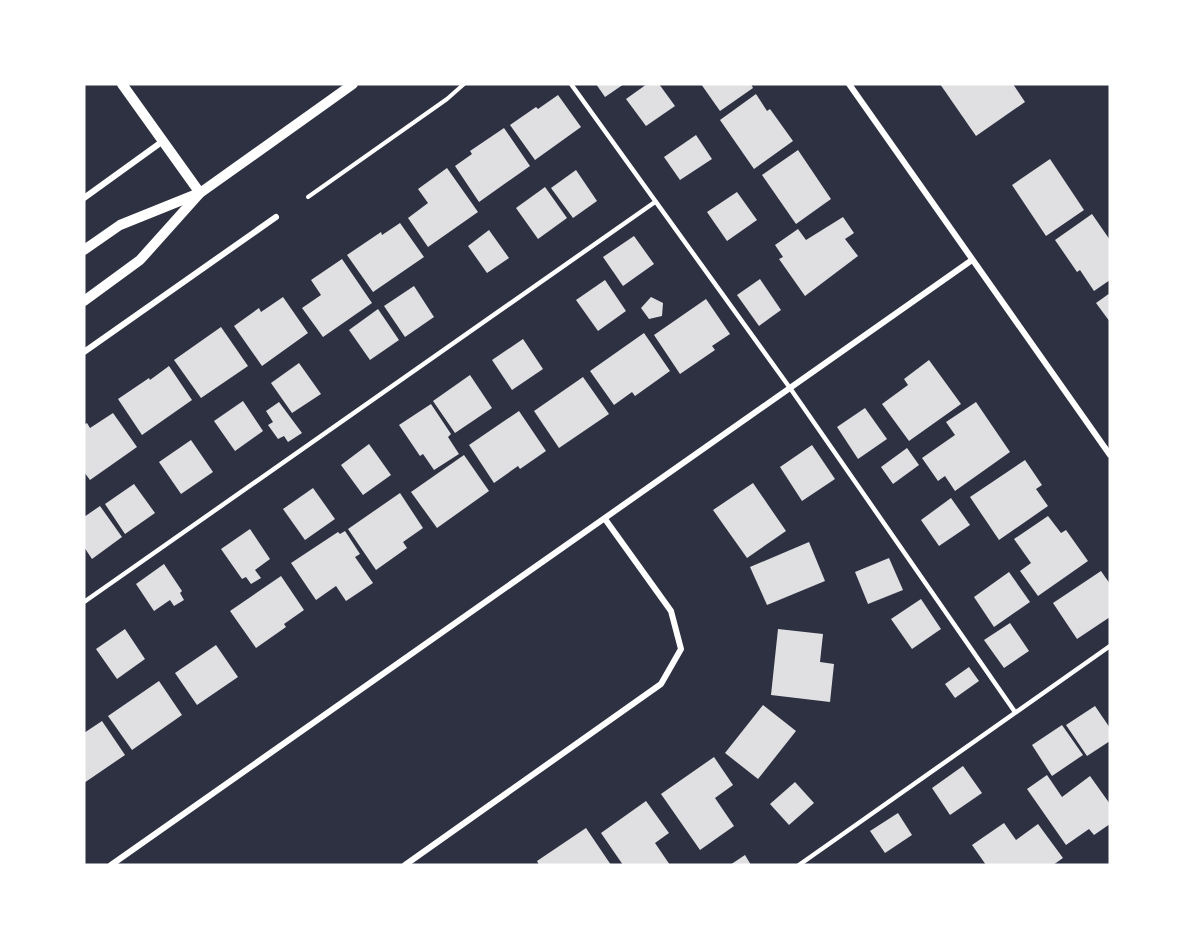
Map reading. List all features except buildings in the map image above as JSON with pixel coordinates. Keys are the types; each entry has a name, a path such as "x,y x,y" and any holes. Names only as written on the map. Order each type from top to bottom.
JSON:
{"street":[{"path":"122,84 200,193"},
{"path":"84,301 140,260 200,193 353,84"},
{"path":"849,84 1110,456"},
{"path":"84,198 163,141"},
{"path":"84,250 120,225 200,193"},
{"path":"84,352 276,217"},
{"path":"111,865 972,260"},
{"path":"405,865 661,684 681,650 671,611 605,519"}],"lane":[{"path":"571,84 790,388 1015,712"},
{"path":"84,602 655,201"},
{"path":"799,865 1110,646"}],"path":[{"path":"308,197 447,99 464,84"}]}
